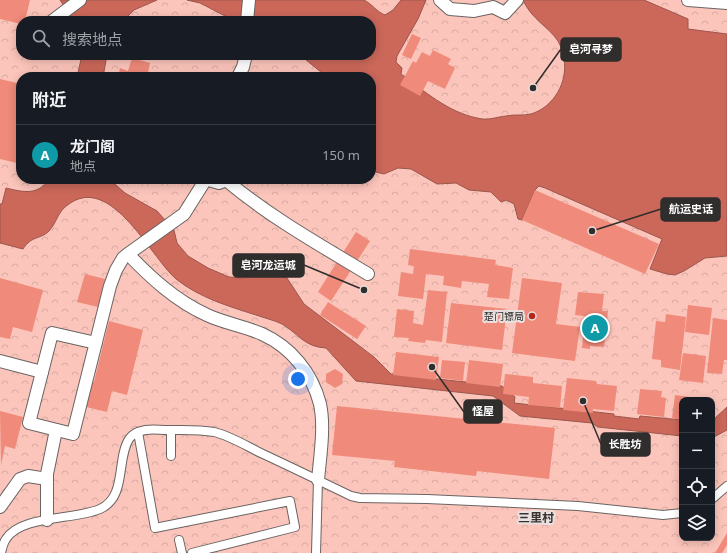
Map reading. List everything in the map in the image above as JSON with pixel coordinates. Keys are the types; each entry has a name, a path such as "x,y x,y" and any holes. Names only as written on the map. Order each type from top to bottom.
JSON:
{"street":[{"path":"59,16 80,0"},
{"path":"247,16 249,0"},
{"path":"440,0 450,9 474,11 493,7 505,13 517,0"},
{"path":"688,0 727,3"},
{"path":"241,72 245,60"},
{"path":"96,343 52,333 30,423 73,434 114,275 123,258 184,214 202,184"},
{"path":"232,184 250,200 368,274"},
{"path":"128,254 156,283 177,298 206,315 261,333 289,351 302,365 311,381 320,405 322,439 318,480"},
{"path":"0,361 42,372"},
{"path":"47,520 47,479 56,430"},
{"path":"0,507 20,479 28,476 47,479"}],"lane":[{"path":"1,553 6,539 14,530 47,520 94,511 107,505 114,496 119,484 124,451 128,442 132,436 138,432 153,429 215,432 360,498 427,499 578,506 663,515 679,513"},
{"path":"171,430 171,456"},
{"path":"138,432 155,528 290,501 295,527 192,553"},
{"path":"316,553 318,480"},
{"path":"715,497 727,486"},
{"path":"179,540 182,553"}],"green space":[{"path":"0,0 727,0 727,553 0,553"}],"shaded area":[{"path":"60,0 157,0 134,10 128,16 71,16"},
{"path":"187,0 364,0 385,15 393,10 401,0 426,0 418,19 397,56 396,62 402,68 401,74 446,106 466,115 485,119 509,115 528,115 539,111 553,100 558,92 564,76 564,57 559,43 554,36 535,18 523,0 644,0 688,19 688,29 727,34 727,256 705,258 675,275 667,274 650,269 662,239 545,188 539,186 535,190 522,220 518,219 514,204 506,200 501,202 491,192 469,190 456,183 437,184 411,169 398,168 384,174 376,172 376,72 321,72 306,60 376,60 376,16 225,16 200,3"},
{"path":"81,60 106,60 104,72 78,72"},
{"path":"45,184 115,184 125,193 157,211 174,230 177,243 188,256 208,268 229,277 243,278 272,270 280,272 287,278 304,304 374,357 391,374 502,386 515,397 514,403 614,414 614,416 639,419 640,416 679,420 679,436 598,427 592,423 520,416 493,396 356,381 326,348 307,343 282,324 214,301 185,286 165,268 126,219 111,206 95,198 79,199 62,210 53,226 46,234 33,240 23,249 0,243 0,204 2,204 6,188 18,191 35,190"},
{"path":"727,407 727,430 715,436 715,433 715,418"}],"building":[{"path":"0,0 30,0 26,16 16,16 16,23 0,19"},
{"path":"412,34 421,38 411,59 402,55"},
{"path":"433,50 451,59 448,64 455,68 445,89 428,81 420,96 400,85 413,61 416,63 422,52 430,56"},
{"path":"131,60 139,60 150,63 148,72 119,72 120,68 128,71"},
{"path":"0,79 16,83 16,163 0,159"},
{"path":"535,190 659,244 645,274 522,220"},
{"path":"356,232 370,241 331,301 318,292"},
{"path":"410,249 496,260 495,265 513,268 509,299 487,297 489,284 462,281 461,288 443,285 444,276 426,274 423,299 398,296 401,272 413,274 414,266 408,265"},
{"path":"85,274 105,279 98,307 77,302"},
{"path":"0,278 43,290 32,332 13,327 10,339 0,337"},
{"path":"522,278 562,283 556,324 580,327 575,361 512,353"},
{"path":"428,290 447,292 442,342 426,340 425,343 408,341 409,338 394,337 397,309 414,311 413,323 423,325"},
{"path":"578,292 604,294 602,311 608,311 604,347 590,346 590,349 582,348 585,316 575,315"},
{"path":"328,302 366,326 357,339 320,315"},
{"path":"451,303 507,309 502,350 446,343"},
{"path":"688,305 712,308 709,335 685,332"},
{"path":"666,314 686,317 680,370 661,367 661,360 652,359 656,321 665,322"},
{"path":"713,318 727,320 727,360 724,360 722,374 707,373"},
{"path":"109,321 143,330 127,395 112,391 107,412 74,404 80,378 94,382"},
{"path":"396,352 439,357 436,380 393,375"},
{"path":"683,353 706,356 703,383 679,380"},
{"path":"442,360 465,362 463,381 440,378"},
{"path":"469,360 503,364 500,387 466,383"},
{"path":"335,369 343,374 342,384 335,388 326,382 326,374"},
{"path":"505,374 533,377 533,383 562,386 560,408 528,405 529,397 503,394"},
{"path":"567,378 596,381 597,384 617,386 614,411 593,409 593,413 563,410"},
{"path":"640,389 662,391 661,397 666,398 664,417 637,414"},
{"path":"675,395 690,397 679,397 679,419 672,418"},
{"path":"337,406 555,428 549,479 477,471 476,476 394,467 395,461 332,455"},
{"path":"0,411 23,417 15,449 5,446 1,465"},
{"path":"727,533 727,545 722,553 715,553"}],"place":[{"name":"皂河寻梦","path":"533,88"},
{"name":"航运史话","path":"592,231"},
{"name":"皂河龙运城","path":"364,290"},
{"name":"楚门镖局","path":"532,316"},
{"name":"龙门阁","path":"595,328"},
{"name":"怪屋","path":"432,367"},
{"name":"长胜坊","path":"583,401"}],"district":[{"name":"三里村","path":"536,517"}]}
